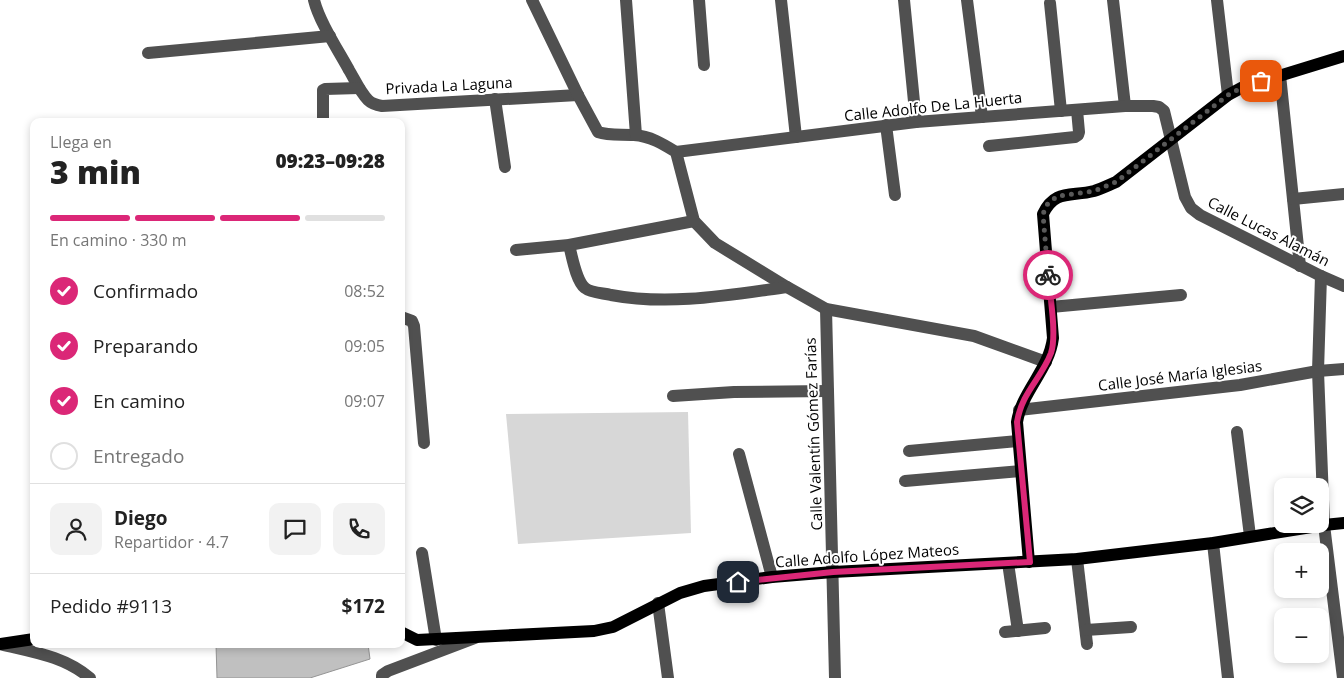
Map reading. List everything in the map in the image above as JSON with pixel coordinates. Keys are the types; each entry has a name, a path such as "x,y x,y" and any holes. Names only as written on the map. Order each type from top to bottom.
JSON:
{"main road":[{"path":"1030,562 1020,471 1017,422 1025,395 1052,352 1051,307 1043,214 1048,203 1058,196 1094,191 1116,182 1228,95 1243,87 1344,56"},
{"name":"Calle Adolfo López Mateos","path":"1329,524 1344,523"},
{"name":"Calle Adolfo López Mateos","path":"405,634 417,640 436,640 594,631 612,627 680,593 704,586 772,577 833,572 1077,559 1212,543 1274,532"},
{"path":"0,644 30,640"}],"street":[{"name":"Privada La Laguna","path":"314,0 330,36 359,88 367,99 374,104 382,106 578,95"},
{"path":"532,0 598,132 603,134 636,135 655,140 676,152 694,221 715,243 826,309 974,336 1046,362"},
{"path":"626,0 636,135"},
{"path":"699,0 704,64"},
{"path":"781,0 796,136"},
{"path":"904,0 916,122"},
{"path":"967,0 982,117"},
{"path":"1112,0 1125,106"},
{"path":"1217,0 1228,95"},
{"path":"1050,3 1061,111"},
{"path":"148,53 330,36"},
{"path":"1280,75 1300,266"},
{"path":"323,118 323,90 359,88"},
{"path":"495,99 504,167"},
{"name":"Calle Adolfo De La Huerta","path":"676,152 886,125 1125,106 1159,107 1164,111 1171,139"},
{"path":"989,146 1075,137 1079,132 1077,110"},
{"path":"886,125 895,195"},
{"name":"Calle Lucas Alamán","path":"1171,139 1185,198 1191,208 1200,216 1344,286"},
{"path":"1293,199 1344,194"},
{"path":"516,250 569,245 694,221"},
{"path":"569,245 581,283 586,289 595,292 636,299 699,299 787,287"},
{"path":"1321,276 1318,371 1322,478"},
{"path":"1051,307 1182,295"},
{"name":"Calle Valentín Gómez Farías","path":"826,309 835,678"},
{"path":"405,318 412,321 414,326 424,443"},
{"name":"Calle José María Iglesias","path":"1019,410 1240,385 1318,371 1344,369"},
{"path":"673,396 734,392 828,391"},
{"path":"1237,432 1250,536"},
{"path":"909,451 1018,441"},
{"path":"739,454 772,577"},
{"path":"906,481 1020,471"},
{"path":"1325,533 1342,647 1343,678"},
{"path":"1212,543 1228,678"},
{"path":"422,553 436,640"},
{"path":"1077,559 1087,644"},
{"path":"1008,563 1011,631 1045,628"},
{"path":"658,603 668,678"},
{"path":"1086,630 1131,628"},
{"path":"382,678 382,675 388,671 477,637"},
{"path":"0,644 61,659 78,667 90,678"}],"shaded area":[{"path":"688,412 691,533 518,544 506,414"}],"building":[{"path":"216,648 369,648 370,659 310,678 217,678"}],"way so far":[{"path":"1048,275 1043,214 1048,203 1058,196 1094,191 1116,182 1228,95 1243,87 1261,81"}],"route":[{"path":"738,582 833,572 1030,562 1020,471 1017,422 1025,395 1052,352 1053,338 1048,275"}]}
